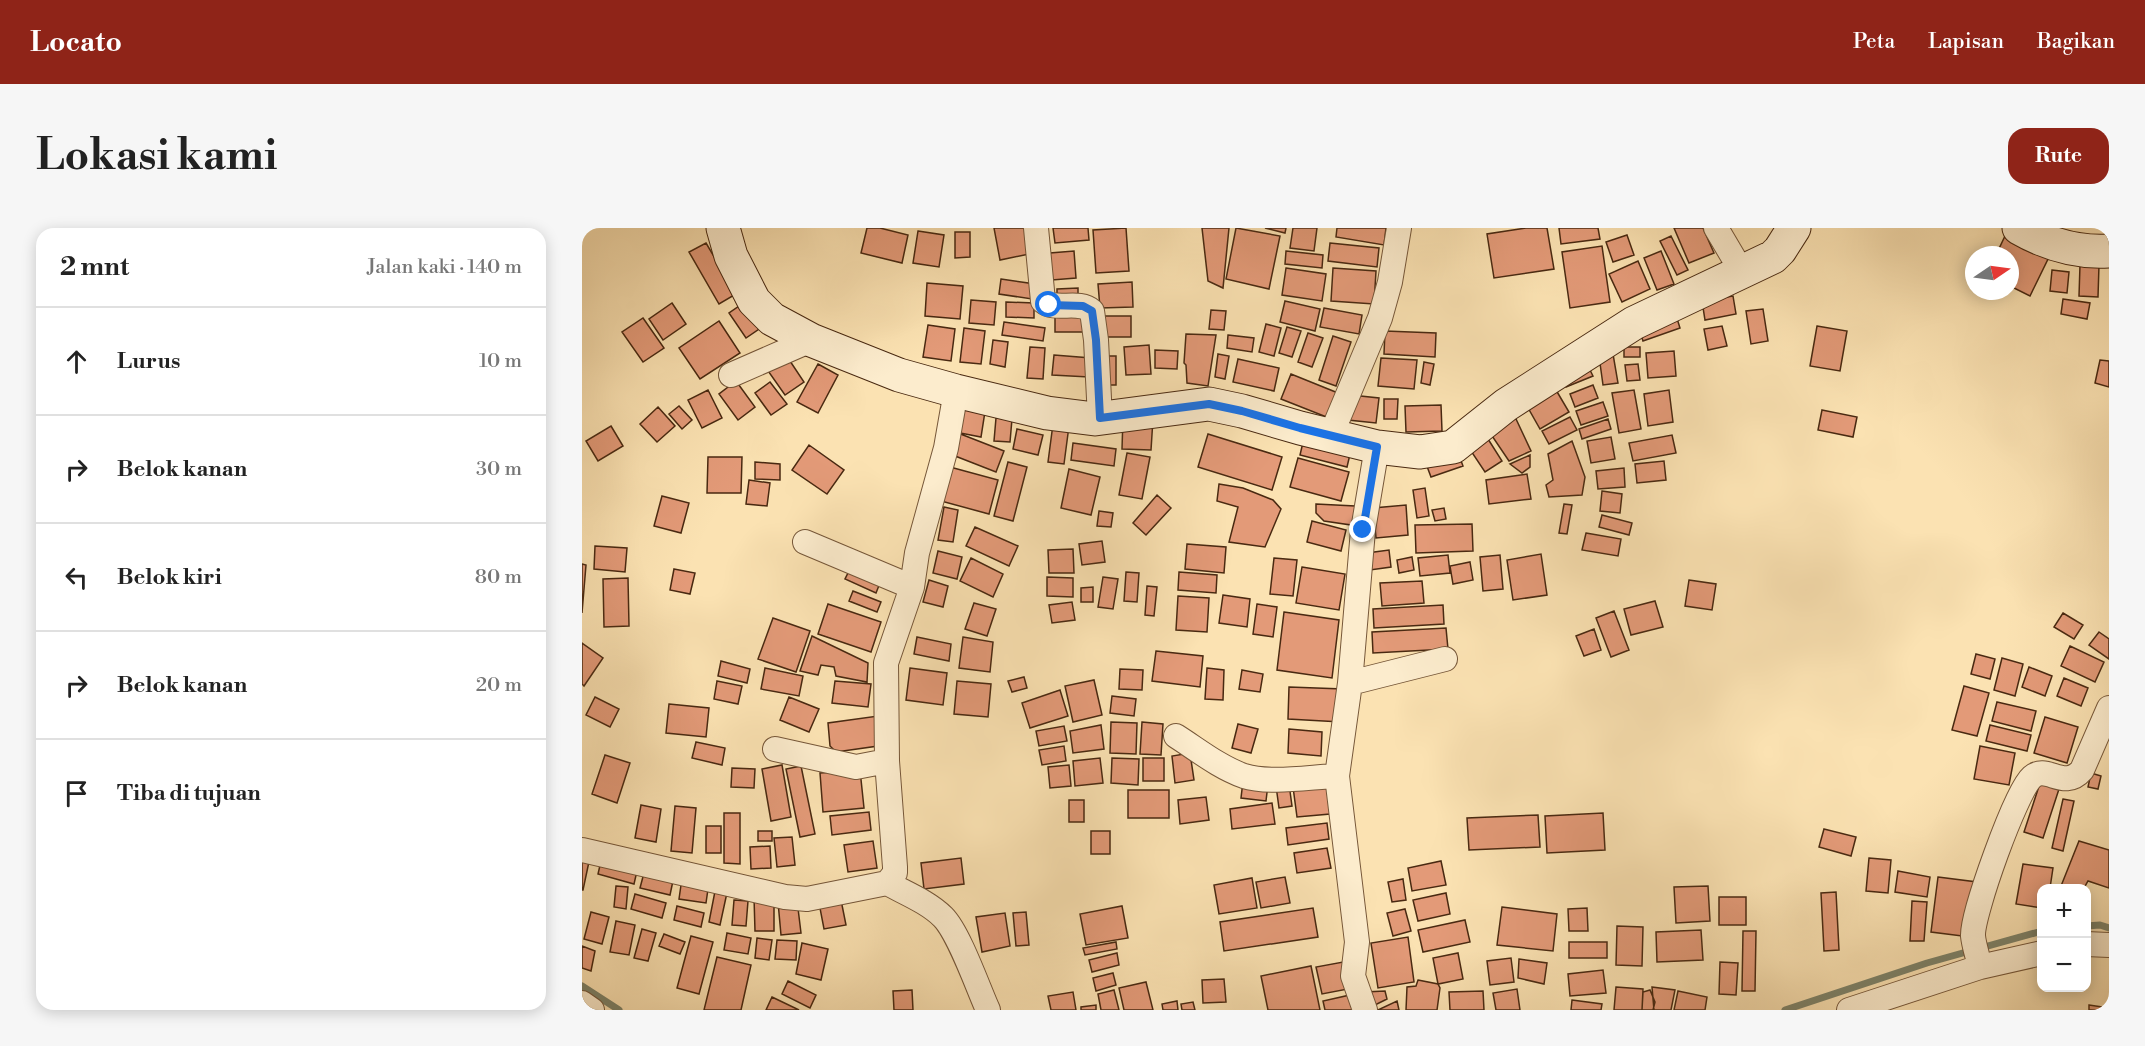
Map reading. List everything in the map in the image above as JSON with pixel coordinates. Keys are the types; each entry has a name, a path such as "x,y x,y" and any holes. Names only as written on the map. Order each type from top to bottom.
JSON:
{"street":[{"path":"723,228 731,256 754,301 772,319 811,340 898,375 1047,413 1100,418 1209,404 1377,447 1420,452 1453,447 1506,405 1634,323 1773,257 1794,228"},
{"path":"1036,228 1043,301 1049,305 1083,306 1092,311 1096,340 1100,418"},
{"path":"1331,435 1380,318 1390,282 1399,228"},
{"path":"1716,228 1742,272"},
{"path":"2019,228 2060,237 2070,249 2109,251"},
{"path":"730,375 811,340"},
{"path":"887,883 895,873 887,762 886,663 912,587 917,553 946,448 956,391"},
{"path":"1365,1010 1353,976 1357,942 1337,776 1350,683 1363,530 1377,447"},
{"path":"805,542 912,587"},
{"path":"1350,683 1445,659"},
{"path":"1977,952 1989,874 2026,784 2041,773 2062,779 2076,777 2082,770 2109,708"},
{"path":"1176,736 1222,766 1246,776 1272,779 1337,776"},
{"path":"775,749 856,767 887,762"},
{"path":"582,850 785,897 807,898 887,883 944,918 954,933 988,1010"},
{"path":"2091,944 2109,945"},
{"path":"1849,1010 1977,952 2037,953"},
{"path":"582,1003 592,1010"}],"building":[{"path":"867,228 880,228 908,235 902,263 861,253"},
{"path":"994,228 1029,228 1034,253 1000,260"},
{"path":"1053,228 1088,228 1089,240 1055,243"},
{"path":"1126,228 1129,271 1096,273 1093,230"},
{"path":"1202,228 1229,228 1223,288 1208,281"},
{"path":"1236,228 1280,236 1269,289 1226,279"},
{"path":"1265,228 1286,228 1285,233"},
{"path":"1293,228 1317,228 1314,251 1290,248"},
{"path":"1337,228 1386,228 1384,245 1336,237"},
{"path":"1526,228 1547,228 1554,269 1494,278 1487,234"},
{"path":"1559,228 1598,228 1600,239 1561,244"},
{"path":"1674,228 1703,228 1714,253 1689,263"},
{"path":"918,231 944,235 939,267 913,263"},
{"path":"955,232 970,232 970,257 955,258"},
{"path":"1627,235 1634,255 1613,262 1606,242"},
{"path":"1671,236 1688,270 1677,275 1660,241"},
{"path":"2005,236 2049,257 2030,296 2019,290 2019,246 2000,246"},
{"path":"706,243 736,294 719,304 689,252"},
{"path":"1330,243 1379,248 1377,267 1328,261"},
{"path":"1602,246 1610,302 1570,308 1562,252"},
{"path":"1074,251 1076,278 1052,280 1050,253"},
{"path":"1286,251 1323,255 1322,268 1285,264"},
{"path":"1661,251 1674,284 1657,290 1644,258"},
{"path":"1638,261 1650,289 1622,302 1609,274"},
{"path":"2080,265 2099,265 2098,297 2079,296"},
{"path":"1286,268 1326,274 1322,301 1282,295"},
{"path":"1333,268 1376,271 1374,304 1331,301"},
{"path":"2052,270 2069,272 2067,293 2050,291"},
{"path":"1001,279 1035,284 1032,299 999,294"},
{"path":"1132,282 1133,307 1100,308 1098,284"},
{"path":"927,283 963,286 960,319 925,316"},
{"path":"1078,288 1078,300 1057,300 1057,289"},
{"path":"1733,296 1736,314 1705,320 1702,301"},
{"path":"2063,299 2090,303 2087,319 2061,314"},
{"path":"971,300 996,302 994,325 969,323"},
{"path":"1285,301 1320,309 1315,331 1280,322"},
{"path":"745,302 762,327 746,338 729,313"},
{"path":"1006,302 1034,303 1034,318 1006,317"},
{"path":"672,303 686,324 663,340 649,319"},
{"path":"1324,308 1362,315 1359,334 1320,327"},
{"path":"1763,309 1768,341 1751,344 1746,311"},
{"path":"1211,310 1226,311 1224,330 1209,329"},
{"path":"1675,312 1680,328 1643,341 1638,325"},
{"path":"1055,313 1087,313 1087,332 1055,332"},
{"path":"1103,316 1131,316 1131,337 1103,337"},
{"path":"643,318 664,348 643,362 622,332"},
{"path":"719,321 740,353 700,379 679,348"},
{"path":"1004,322 1045,328 1043,341 1002,335"},
{"path":"1266,324 1281,328 1274,356 1259,352"},
{"path":"928,325 955,329 951,361 923,357"},
{"path":"1722,326 1727,346 1708,350 1704,329"},
{"path":"1817,326 1847,331 1840,371 1810,366"},
{"path":"1287,327 1301,331 1292,357 1279,353"},
{"path":"964,328 985,331 981,364 960,362"},
{"path":"1385,331 1436,333 1435,357 1384,354"},
{"path":"1308,333 1323,338 1312,367 1298,362"},
{"path":"1186,334 1216,335 1208,386 1187,383 1184,363"},
{"path":"1228,335 1254,338 1252,352 1227,348"},
{"path":"1333,336 1351,342 1336,386 1319,380"},
{"path":"993,340 1008,342 1005,367 990,364"},
{"path":"1149,345 1151,374 1126,375 1124,347"},
{"path":"1030,347 1045,348 1043,379 1027,378"},
{"path":"1624,347 1640,347 1640,357 1624,357"},
{"path":"1155,350 1178,351 1177,369 1155,368"},
{"path":"1674,351 1676,376 1648,378 1646,353"},
{"path":"1218,354 1229,356 1225,379 1215,377"},
{"path":"1613,354 1618,383 1603,385 1599,356"},
{"path":"786,355 804,382 785,395 766,368"},
{"path":"1054,355 1091,358 1089,377 1052,375"},
{"path":"1102,356 1116,356 1116,385 1102,385"},
{"path":"1381,358 1417,360 1414,389 1378,386"},
{"path":"1238,359 1279,368 1274,391 1233,382"},
{"path":"2100,360 2109,361 2109,387 2095,383"},
{"path":"1424,362 1434,364 1430,385 1421,383"},
{"path":"818,364 838,375 818,413 797,402"},
{"path":"1587,364 1593,376 1566,387 1560,375"},
{"path":"1638,364 1640,380 1627,381 1625,365"},
{"path":"1291,374 1338,393 1329,418 1281,399"},
{"path":"736,381 755,407 738,420 719,394"},
{"path":"770,382 787,404 771,415 755,393"},
{"path":"1593,385 1598,398 1575,407 1570,394"},
{"path":"708,390 722,418 702,428 688,400"},
{"path":"1556,390 1569,412 1540,429 1527,406"},
{"path":"1634,390 1641,429 1619,433 1612,393"},
{"path":"1669,390 1673,422 1648,426 1644,394"},
{"path":"1351,395 1379,398 1376,423 1348,420"},
{"path":"1384,399 1398,399 1397,419 1384,419"},
{"path":"961,401 986,405 981,437 955,432"},
{"path":"1603,402 1608,416 1581,425 1576,411"},
{"path":"1441,405 1442,431 1406,432 1405,406"},
{"path":"679,406 692,420 682,429 669,414"},
{"path":"658,407 675,426 657,442 640,424"},
{"path":"1822,410 1857,417 1853,437 1818,430"},
{"path":"1123,417 1153,419 1151,450 1122,449"},
{"path":"1570,417 1577,430 1549,444 1542,431"},
{"path":"996,418 1012,419 1010,442 994,441"},
{"path":"1496,419 1516,419 1531,451 1509,461 1486,427"},
{"path":"1608,419 1611,429 1582,439 1579,429"},
{"path":"1053,424 1069,426 1064,464 1048,462"},
{"path":"611,426 623,446 598,461 586,441"},
{"path":"1017,429 1043,435 1038,455 1013,449"},
{"path":"958,433 1004,451 996,472 950,454"},
{"path":"1208,434 1282,457 1272,490 1198,467"},
{"path":"1672,435 1676,453 1633,461 1629,443"},
{"path":"1611,437 1615,459 1591,463 1587,441"},
{"path":"1304,438 1351,450 1347,467 1300,455"},
{"path":"1488,439 1502,461 1485,472 1471,451"},
{"path":"1572,441 1585,477 1582,495 1549,497 1546,485 1553,480 1548,454"},
{"path":"1073,443 1116,449 1114,466 1071,460"},
{"path":"809,445 844,470 827,494 792,470"},
{"path":"1457,450 1463,466 1431,477 1425,461"},
{"path":"1127,453 1150,457 1142,499 1119,495"},
{"path":"1530,455 1530,467 1522,473 1510,464"},
{"path":"708,457 742,457 741,493 707,493"},
{"path":"1298,458 1349,472 1341,501 1290,487"},
{"path":"1664,461 1666,480 1637,483 1635,464"},
{"path":"755,462 780,464 780,480 755,479"},
{"path":"1008,462 1027,467 1013,521 994,516"},
{"path":"950,467 998,480 989,514 941,501"},
{"path":"1624,468 1625,487 1598,489 1596,471"},
{"path":"1069,469 1100,477 1091,515 1061,508"},
{"path":"1527,474 1531,499 1489,504 1486,480"},
{"path":"749,480 770,483 767,506 746,504"},
{"path":"1219,484 1243,488 1273,500 1281,509 1265,547 1229,542 1238,507 1217,501"},
{"path":"1425,488 1429,516 1417,518 1413,490"},
{"path":"1602,491 1622,494 1620,513 1600,511"},
{"path":"1157,495 1171,508 1146,535 1133,523"},
{"path":"662,496 689,503 681,533 654,526"},
{"path":"1316,504 1355,506 1358,526 1324,521 1316,513"},
{"path":"1564,504 1572,505 1567,534 1559,533"},
{"path":"1406,505 1408,535 1376,538 1373,508"},
{"path":"944,507 958,510 953,542 938,540"},
{"path":"1444,508 1446,519 1435,521 1432,510"},
{"path":"1099,511 1113,513 1111,527 1097,526"},
{"path":"1602,515 1632,523 1629,535 1599,527"},
{"path":"1312,521 1346,530 1341,551 1307,542"},
{"path":"1472,524 1473,551 1416,553 1415,525"},
{"path":"975,527 1018,546 1009,566 966,546"},
{"path":"1586,533 1621,539 1618,556 1582,550"},
{"path":"1102,541 1105,562 1082,565 1079,544"},
{"path":"1187,544 1226,547 1224,573 1185,569"},
{"path":"595,546 627,548 625,572 594,569"},
{"path":"1073,549 1074,573 1049,573 1048,550"},
{"path":"1389,550 1391,567 1370,570 1367,553"},
{"path":"938,551 962,557 957,579 933,573"},
{"path":"1541,554 1547,595 1513,600 1507,560"},
{"path":"1448,555 1450,573 1420,576 1418,558"},
{"path":"1500,555 1503,589 1483,591 1480,557"},
{"path":"1412,557 1414,570 1399,573 1397,560"},
{"path":"971,558 1003,574 993,597 960,581"},
{"path":"1274,558 1297,560 1293,596 1270,594"},
{"path":"1470,562 1473,580 1453,584 1450,566"},
{"path":"582,564 586,565 582,613"},
{"path":"1302,567 1345,574 1339,610 1296,603"},
{"path":"674,569 695,573 690,594 670,590"},
{"path":"850,569 880,583 876,593 845,579"},
{"path":"1126,572 1139,573 1137,602 1124,601"},
{"path":"1179,572 1217,575 1216,593 1178,590"},
{"path":"1047,577 1073,578 1073,597 1047,596"},
{"path":"1103,577 1118,579 1113,609 1098,607"},
{"path":"628,578 629,626 604,627 603,579"},
{"path":"929,580 948,586 943,607 923,602"},
{"path":"1689,580 1716,584 1712,610 1685,606"},
{"path":"1422,581 1424,603 1382,606 1380,583"},
{"path":"1147,586 1157,587 1154,616 1145,615"},
{"path":"1093,587 1093,602 1081,602 1081,588"},
{"path":"853,591 881,602 877,612 849,601"},
{"path":"1223,595 1250,599 1247,627 1219,623"},
{"path":"1178,596 1209,598 1207,632 1176,630"},
{"path":"1655,601 1663,627 1631,635 1624,609"},
{"path":"1072,602 1075,620 1052,623 1049,605"},
{"path":"974,603 996,609 987,636 965,629"},
{"path":"828,604 881,622 871,652 818,634"},
{"path":"1257,604 1277,607 1273,637 1253,634"},
{"path":"1443,605 1444,624 1374,628 1373,609"},
{"path":"1614,611 1629,650 1611,657 1596,618"},
{"path":"1284,612 1339,620 1332,678 1277,670"},
{"path":"2063,613 2083,625 2074,639 2054,627"},
{"path":"773,618 810,631 796,672 758,659"},
{"path":"1446,628 1448,649 1373,653 1372,632"},
{"path":"1594,629 1601,650 1584,656 1576,636"},
{"path":"2099,632 2109,639 2109,659 2089,645"},
{"path":"812,636 868,663 867,682 836,676 834,667 821,665 818,675 800,671"},
{"path":"917,637 951,644 949,661 914,654"},
{"path":"963,637 993,642 990,672 959,668"},
{"path":"582,643 603,658 584,686 582,684"},
{"path":"2070,646 2104,662 2095,682 2061,666"},
{"path":"1156,651 1203,656 1200,687 1152,681"},
{"path":"1976,654 1995,659 1990,679 1971,674"},
{"path":"2002,658 2023,664 2015,696 1994,690"},
{"path":"721,661 750,669 747,683 718,676"},
{"path":"2029,667 2052,676 2045,696 2022,687"},
{"path":"765,668 803,676 799,696 761,689"},
{"path":"910,668 947,673 943,705 906,700"},
{"path":"1207,668 1224,670 1223,700 1205,699"},
{"path":"1120,669 1143,670 1142,690 1119,689"},
{"path":"1242,670 1263,674 1260,692 1239,689"},
{"path":"1024,677 1027,688 1012,692 1008,681"},
{"path":"2064,678 2088,688 2081,706 2057,696"},
{"path":"1094,680 1102,715 1073,722 1065,686"},
{"path":"717,681 742,686 738,704 714,699"},
{"path":"835,681 871,684 868,707 832,703"},
{"path":"957,681 991,684 988,717 954,714"},
{"path":"1964,686 1989,693 1977,736 1952,730"},
{"path":"1289,687 1343,689 1341,722 1288,719"},
{"path":"1060,690 1068,716 1030,728 1022,703"},
{"path":"1112,696 1136,699 1134,716 1110,713"},
{"path":"595,697 619,709 610,727 586,715"},
{"path":"789,697 819,709 809,732 780,720"},
{"path":"1997,702 2036,711 2031,731 1992,721"},
{"path":"669,704 709,708 706,737 666,733"},
{"path":"878,716 878,746 836,752 830,746 828,723"},
{"path":"2045,717 2078,727 2067,763 2034,753"},
{"path":"1111,722 1137,723 1136,754 1110,753"},
{"path":"1142,722 1163,724 1161,755 1140,754"},
{"path":"1238,724 1258,729 1251,753 1232,748"},
{"path":"1101,725 1104,749 1073,753 1070,731"},
{"path":"1990,725 2031,735 2027,751 1986,741"},
{"path":"1064,726 1067,741 1039,746 1036,731"},
{"path":"1289,729 1322,732 1321,756 1288,753"},
{"path":"696,742 725,748 722,765 692,758"},
{"path":"1064,746 1066,761 1042,765 1039,750"},
{"path":"1980,746 2015,753 2009,785 1974,779"},
{"path":"1190,753 1194,780 1175,783 1172,756"},
{"path":"605,755 630,763 617,803 592,794"},
{"path":"1100,758 1103,783 1075,786 1073,761"},
{"path":"1112,758 1139,759 1138,785 1111,783"},
{"path":"1143,758 1164,758 1164,781 1143,781"},
{"path":"782,765 791,817 771,821 762,769"},
{"path":"1069,765 1071,786 1050,788 1048,767"},
{"path":"801,766 815,834 800,837 786,769"},
{"path":"732,768 755,769 754,788 731,787"},
{"path":"860,770 864,808 823,812 820,773"},
{"path":"2091,773 2101,776 2098,789 2088,787"},
{"path":"2041,780 2060,786 2043,838 2024,832"},
{"path":"1243,781 1268,784 1266,801 1241,798"},
{"path":"1326,782 1330,814 1297,817 1293,787"},
{"path":"1289,784 1292,806 1279,808 1276,786"},
{"path":"1128,790 1169,790 1169,818 1128,818"},
{"path":"1206,797 1209,820 1180,824 1178,800"},
{"path":"2063,799 2074,801 2063,851 2052,848"},
{"path":"1069,800 1084,800 1084,822 1069,822"},
{"path":"1272,803 1275,824 1232,829 1230,809"},
{"path":"641,805 661,809 656,842 635,838"},
{"path":"675,806 696,808 692,853 671,851"},
{"path":"869,812 871,830 832,835 830,816"},
{"path":"724,813 740,813 740,864 724,863"},
{"path":"1603,813 1605,850 1547,853 1545,816"},
{"path":"1538,815 1540,847 1469,850 1467,818"},
{"path":"1327,823 1329,839 1288,845 1286,828"},
{"path":"706,826 721,826 721,853 706,853"},
{"path":"1824,829 1856,837 1851,856 1819,847"},
{"path":"758,831 772,831 772,841 758,841"},
{"path":"1091,831 1110,831 1110,854 1091,854"},
{"path":"792,837 795,865 777,867 774,838"},
{"path":"873,841 877,868 848,872 844,845"},
{"path":"2079,841 2109,850 2109,888 2088,881 2086,884 2062,884"},
{"path":"770,846 771,868 751,869 750,847"},
{"path":"1327,848 1331,868 1297,873 1294,853"},
{"path":"582,855 590,857 583,890 582,890"},
{"path":"961,858 964,884 924,889 921,863"},
{"path":"1869,858 1891,860 1888,893 1866,891"},
{"path":"601,861 637,871 634,884 598,874"},
{"path":"1441,861 1446,885 1412,891 1408,868"},
{"path":"2023,864 2053,868 2051,884 2037,884 2037,907 2016,904"},
{"path":"645,869 674,876 670,895 640,888"},
{"path":"1898,871 1930,877 1927,897 1895,892"},
{"path":"1285,877 1290,903 1261,908 1256,882"},
{"path":"1938,877 1977,882 1970,937 1931,932"},
{"path":"682,878 709,882 706,903 679,899"},
{"path":"1252,878 1257,908 1219,914 1214,885"},
{"path":"1403,879 1406,900 1392,902 1388,882"},
{"path":"616,886 628,887 626,909 614,907"},
{"path":"716,886 728,888 720,925 709,922"},
{"path":"1708,886 1710,921 1676,923 1674,887"},
{"path":"1836,892 1839,950 1824,951 1821,893"},
{"path":"1446,893 1450,914 1418,921 1413,900"},
{"path":"635,894 666,903 662,918 631,909"},
{"path":"774,896 774,931 755,931 754,897"},
{"path":"1719,897 1746,897 1746,925 1719,925"},
{"path":"734,900 748,901 746,926 732,925"},
{"path":"797,900 801,933 781,935 778,902"},
{"path":"841,900 846,925 824,929 819,903"},
{"path":"1912,901 1927,902 1924,941 1910,941"},
{"path":"677,906 704,913 701,927 674,920"},
{"path":"1122,906 1128,938 1086,945 1080,914"},
{"path":"1502,907 1557,914 1553,951 1497,945"},
{"path":"1313,908 1318,937 1224,951 1220,922"},
{"path":"1587,908 1588,931 1569,931 1568,909"},
{"path":"1405,909 1411,931 1393,936 1387,913"},
{"path":"591,912 609,917 602,944 584,939"},
{"path":"1026,912 1029,945 1016,946 1013,913"},
{"path":"1005,913 1010,946 982,952 976,917"},
{"path":"1465,920 1470,942 1423,952 1418,930"},
{"path":"616,921 635,925 629,955 610,952"},
{"path":"1617,926 1643,927 1642,966 1616,965"},
{"path":"642,929 656,933 648,961 634,958"},
{"path":"1701,930 1703,960 1657,962 1656,932"},
{"path":"1743,931 1756,931 1755,991 1742,991"},
{"path":"727,933 751,938 748,954 724,950"},
{"path":"664,934 685,942 680,954 659,946"},
{"path":"691,936 713,942 699,994 677,988"},
{"path":"1408,937 1414,982 1378,988 1371,943"},
{"path":"757,938 772,940 769,960 755,958"},
{"path":"777,940 797,941 796,960 775,959"},
{"path":"1116,942 1117,949 1085,955 1083,948"},
{"path":"1569,942 1607,942 1607,958 1569,958"},
{"path":"802,943 828,949 821,980 796,974"},
{"path":"582,946 595,951 591,971 582,968"},
{"path":"1117,953 1119,965 1092,972 1089,960"},
{"path":"1458,953 1463,979 1438,984 1433,958"},
{"path":"717,957 751,965 741,1010 704,1010"},
{"path":"1511,958 1514,982 1490,985 1487,961"},
{"path":"1519,959 1547,963 1544,984 1518,978"},
{"path":"1343,962 1348,989 1322,994 1316,967"},
{"path":"1720,962 1738,963 1736,995 1719,994"},
{"path":"1311,966 1320,1010 1268,1010 1261,976"},
{"path":"1603,970 1606,993 1570,996 1568,974"},
{"path":"1113,973 1116,985 1096,991 1093,978"},
{"path":"1224,979 1226,1002 1203,1003 1202,980"},
{"path":"1418,980 1438,984 1440,988 1437,1010 1406,1010 1407,987 1416,986"},
{"path":"788,981 816,995 810,1008 782,994"},
{"path":"1146,982 1153,1010 1124,1010 1119,988"},
{"path":"1616,987 1643,989 1642,1010 1614,1010"},
{"path":"1652,987 1675,990 1671,1010 1654,1010"},
{"path":"1517,989 1520,1010 1496,1010 1493,993"},
{"path":"912,990 913,1010 894,1010 893,991"},
{"path":"1114,990 1119,1010 1101,1010 1098,994"},
{"path":"1650,990 1655,1002 1653,1010 1642,1010 1643,992"},
{"path":"1385,991 1387,999 1371,1007 1365,992"},
{"path":"1483,991 1484,1010 1450,1010 1449,992"},
{"path":"1678,991 1707,997 1705,1010 1674,1010"},
{"path":"1073,992 1076,1010 1051,1010 1048,996"},
{"path":"1350,995 1354,1010 1325,1010 1323,1001"},
{"path":"772,997 799,1010 766,1010"},
{"path":"1572,1000 1602,1004 1601,1010 1571,1010"},
{"path":"1177,1001 1178,1010 1163,1010 1162,1004"},
{"path":"1397,1001 1399,1010 1378,1010"},
{"path":"1193,1002 1195,1010 1182,1010 1181,1004"},
{"path":"1096,1005 1096,1010 1081,1010 1081,1007"},
{"path":"2089,1005 2109,1008 2109,1010 2089,1010"}],"waterway":[{"path":"2091,926 2100,925 2109,928"},
{"path":"1785,1010 1927,963 2037,932"},
{"path":"582,986 619,1010"}],"route":[{"path":"1049,305 1083,306 1092,311 1096,340 1100,418 1209,404 1377,447 1363,530"}]}
